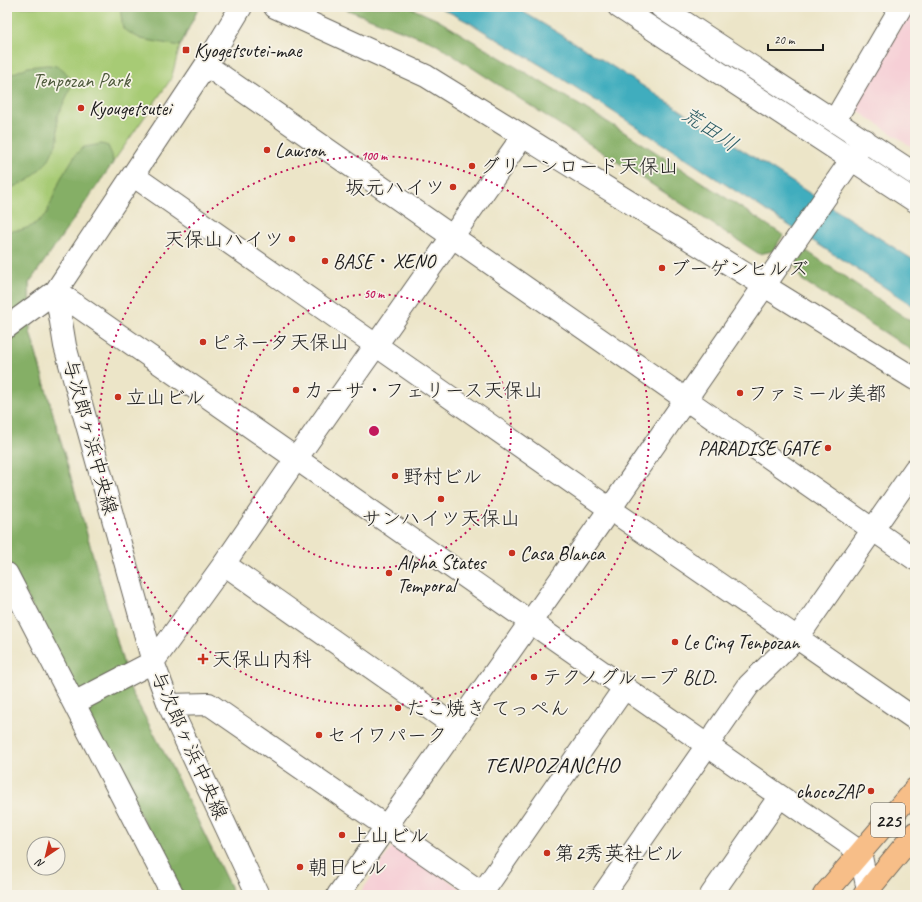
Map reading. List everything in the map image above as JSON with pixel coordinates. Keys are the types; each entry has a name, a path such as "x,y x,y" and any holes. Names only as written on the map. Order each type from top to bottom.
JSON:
{"highway":[{"name":"225","path":"824,895 915,789"},
{"name":"225","path":"868,893 915,833"}],"street":[{"path":"7,327 56,291 206,66 241,7"},
{"path":"275,7 426,76 764,284 915,379"},
{"path":"661,7 915,174"},
{"path":"835,120 901,7"},
{"path":"631,10 915,201"},
{"path":"206,66 450,237 686,398 915,559"},
{"path":"74,703 153,662 224,564 450,237 523,136"},
{"path":"338,895 610,509 764,284 865,140"},
{"path":"134,176 610,509 915,719"},
{"path":"56,291 860,852 868,893"},
{"name":"与次郎ヶ浜中央線","path":"56,291 65,346 153,662 169,705 258,895"},
{"path":"603,895 748,685 798,637 915,469"},
{"path":"224,564 456,727"},
{"path":"7,574 173,895"},
{"path":"169,705 208,704 484,894 625,687"},
{"path":"711,895 780,796"}],"shaded area":[{"path":"912,7 915,7 915,149 858,111 855,103"},
{"path":"400,846 470,895 359,895 392,847"}],"green space":[{"name":"Tenpozan Park","path":"7,7 199,7 180,46 171,79 29,283 30,332 131,691 169,762 234,895 84,706 7,558"},
{"path":"120,7 199,7 180,46 141,39 123,29"},
{"path":"340,7 409,7 438,20 634,138 783,235 773,251 759,254 434,43"},
{"path":"47,65 60,67 72,83 57,117 58,140 48,161 29,180 7,190 7,76 28,67"},
{"path":"102,144 108,146 112,155 113,163 29,283 30,332 131,691 169,762 234,895 182,895 7,558 7,231 21,230 32,226 46,215 61,178 76,154 84,147"},
{"path":"805,250 915,324 915,352 802,280 795,264"}],"water":[{"path":"439,7 515,7 590,52 915,261 915,307 547,69 470,23"}],"place":[{"name":"Kyogetsutei-mae","path":"186,50"},
{"name":"Kyougetsutei","path":"81,108"},
{"name":"Lawson","path":"267,150"},
{"name":"グリーンロード天保山","path":"472,166"},
{"name":"坂元ハイツ","path":"453,187"},
{"name":"天保山ハイツ","path":"292,239"},
{"name":"BASE・XENO","path":"325,261"},
{"name":"ブーゲンヒルズ","path":"662,268"},
{"name":"ピネータ天保山","path":"203,342"},
{"name":"カーサ・フェリース天保山","path":"296,390"},
{"name":"ファミール美都","path":"740,393"},
{"name":"立山ビル","path":"118,397"},
{"name":"PARADISE GATE","path":"828,448"},
{"name":"野村ビル","path":"395,476"},
{"name":"サンハイツ天保山","path":"441,499"},
{"name":"Casa Blanca","path":"512,553"},
{"name":"Alpha States Temporal","path":"389,573"},
{"name":"Le Cinq Tenpozan","path":"675,642"},
{"name":"天保山内科","path":"203,659"},
{"name":"テクノグループ BLD.","path":"534,677"},
{"name":"たこ焼き てっぺん","path":"398,708"},
{"name":"セイワパーク","path":"319,735"},
{"name":"chocoZAP","path":"871,791"},
{"name":"上山ビル","path":"342,835"},
{"name":"第2秀英社ビル","path":"547,853"},
{"name":"朝日ビル","path":"300,867"}],"district":[{"name":"TENPOZANCHO","path":"552,764"}],"water label":[{"name":"荒田川","path":"710,129"}]}
